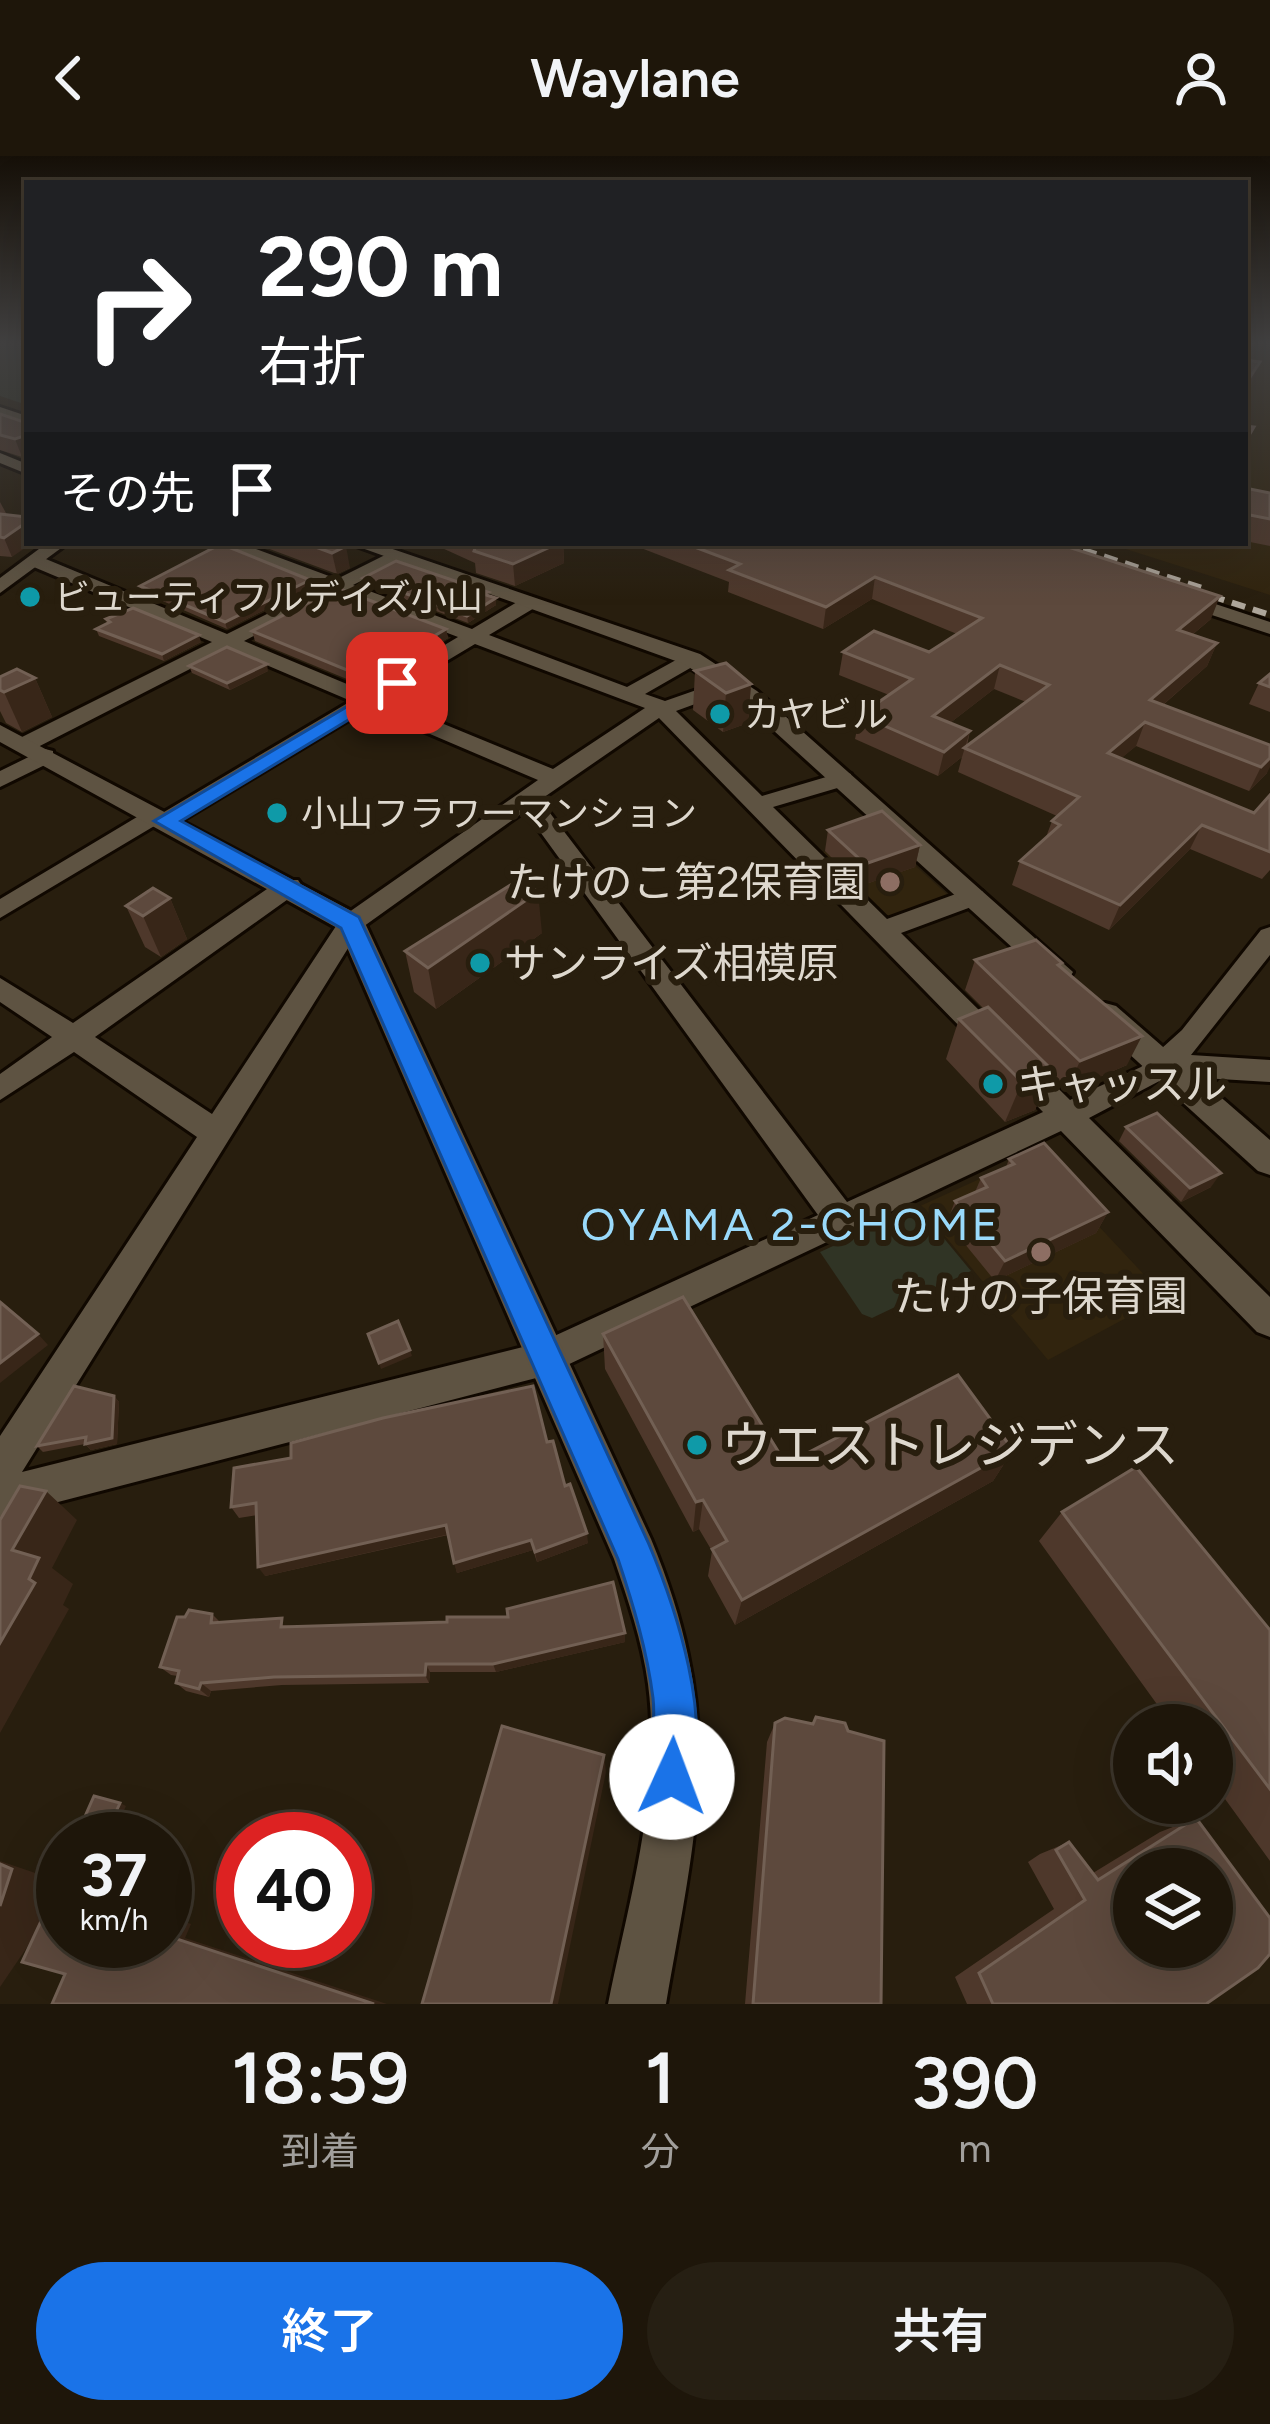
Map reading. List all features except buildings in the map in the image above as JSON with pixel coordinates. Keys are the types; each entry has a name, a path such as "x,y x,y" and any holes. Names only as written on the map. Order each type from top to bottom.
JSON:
{"street":[{"path":"0,586 55,546"},
{"path":"232,546 631,693 663,709 1270,1321"},
{"path":"365,546 692,659 732,683 1270,1161"},
{"path":"0,780 23,744 395,557"},
{"path":"35,561 554,778"},
{"path":"1162,592 1270,628"},
{"path":"0,910 529,603"},
{"path":"631,693 692,659"},
{"path":"0,1471 350,923 643,716 732,683"},
{"path":"23,744 350,923 635,1555 654,1607 674,1701 668,1816 637,2004"},
{"path":"758,804 843,779"},
{"path":"527,797 841,1219"},
{"path":"0,1089 289,886"},
{"path":"885,930 973,897"},
{"path":"0,1497 544,1359 1067,1115 1164,1065 1192,1037 1270,936"},
{"path":"0,988 217,1134"},
{"path":"1164,1065 1270,1071"}],"shaded area":[{"path":"1248,429 1270,429 1270,595 1116,546 1248,546"},
{"name":"たけのこ第2保育園","path":"879,833 950,897 893,918 882,917 818,854"},
{"name":"たけの子保育園","path":"1032,1155 1165,1297 1048,1360 920,1206"}],"green space":[{"path":"918,1207 971,1271 872,1318 862,1314 820,1252"}],"railway":[{"path":"1071,546 1205,589"},
{"path":"1190,589 1270,615"}],"place":[{"name":"ビューティフルデイズ小山","path":"30,597"},
{"name":"カヤビル","path":"720,714"},
{"name":"小山フラワーマンション","path":"277,813"},
{"name":"たけのこ第2保育園","path":"890,882"},
{"name":"サンライズ相模原","path":"480,963"},
{"name":"キャッスル","path":"993,1084"},
{"name":"たけの子保育園","path":"1041,1252"},
{"name":"ウエストレジデンス","path":"697,1445"}],"district":[{"name":"OYAMA 2-CHOME","path":"791,1224"}],"route":[{"path":"397,683 165,821 350,923 635,1555 666,1652 674,1701 672,1777"}]}
